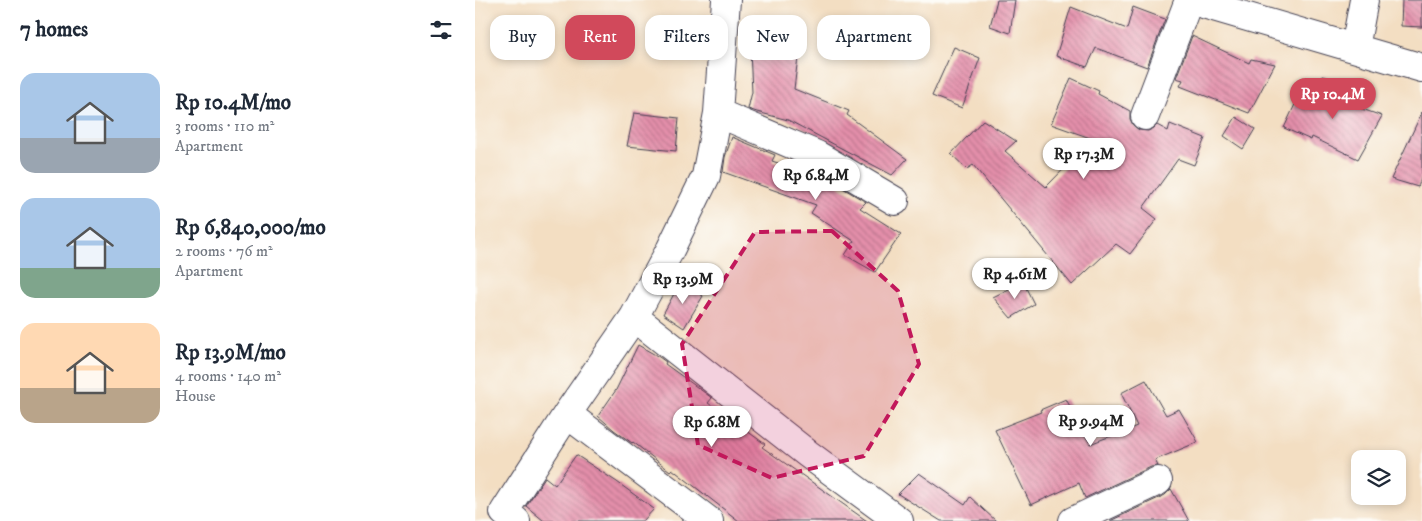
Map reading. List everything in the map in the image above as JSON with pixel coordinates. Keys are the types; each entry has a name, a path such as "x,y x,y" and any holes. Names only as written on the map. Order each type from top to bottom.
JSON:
{"street":[{"path":"507,518 567,414 634,317 670,250 705,176 718,113 726,0"},
{"path":"1145,116 1190,0 1422,68"},
{"path":"1355,48 1364,0"},
{"path":"718,113 817,156 895,201"},
{"path":"634,317 808,454 899,521"},
{"path":"567,414 709,521"},
{"path":"1073,521 1158,481"}],"highlighted area":[{"path":"832,231 898,291 919,364 864,456 772,478 698,445 682,344 755,232"}],"building":[{"path":"997,0 1015,0 1010,33 990,26"},
{"path":"1402,0 1422,0 1422,27 1401,26"},
{"path":"1071,7 1127,29 1133,7 1165,19 1147,67 1096,48 1087,67 1056,56"},
{"path":"1192,36 1249,63 1251,59 1275,64 1249,113 1180,86 1183,80 1176,78"},
{"path":"954,47 980,58 962,108 932,96"},
{"path":"750,60 798,60 794,89 849,111 847,115 907,159 892,175 788,120 748,109 752,92"},
{"path":"1323,76 1345,85 1339,101 1382,116 1358,159 1312,137 1311,140 1284,128 1298,98 1309,103"},
{"path":"1071,78 1099,91 1098,94 1130,111 1130,119 1139,130 1148,131 1157,125 1168,131 1170,124 1205,138 1194,165 1178,159 1143,208 1157,219 1130,254 1116,244 1072,285 973,165 967,169 951,154 983,120 1016,141 1005,151 1046,187 1093,139 1051,124"},
{"path":"1422,112 1422,176 1418,187 1391,179"},
{"path":"634,113 679,118 676,151 627,146"},
{"path":"1236,117 1255,129 1243,149 1224,136"},
{"path":"732,137 775,155 772,161 831,181 866,202 860,208 901,234 875,272 845,255 854,241 811,213 816,205 723,172 725,157"},
{"path":"681,281 703,296 684,328 663,314"},
{"path":"1023,282 1034,304 1011,318 993,297"},
{"path":"638,345 666,362 665,364 712,398 708,403 765,444 762,447 867,521 739,521 672,469 670,471 633,442 614,430 598,416 616,390"},
{"path":"1146,380 1166,415 1179,409 1198,442 1155,460 1158,466 1151,467 1085,498 1079,483 1031,505 995,430 1041,412 1040,410 1066,399 1090,444 1137,426 1121,393"},
{"path":"576,455 654,509 643,521 544,521 526,506 545,477 555,485"},
{"path":"919,473 965,505 970,497 996,521 941,521 898,494"},
{"path":"1171,489 1189,521 1110,521 1165,495"}]}
